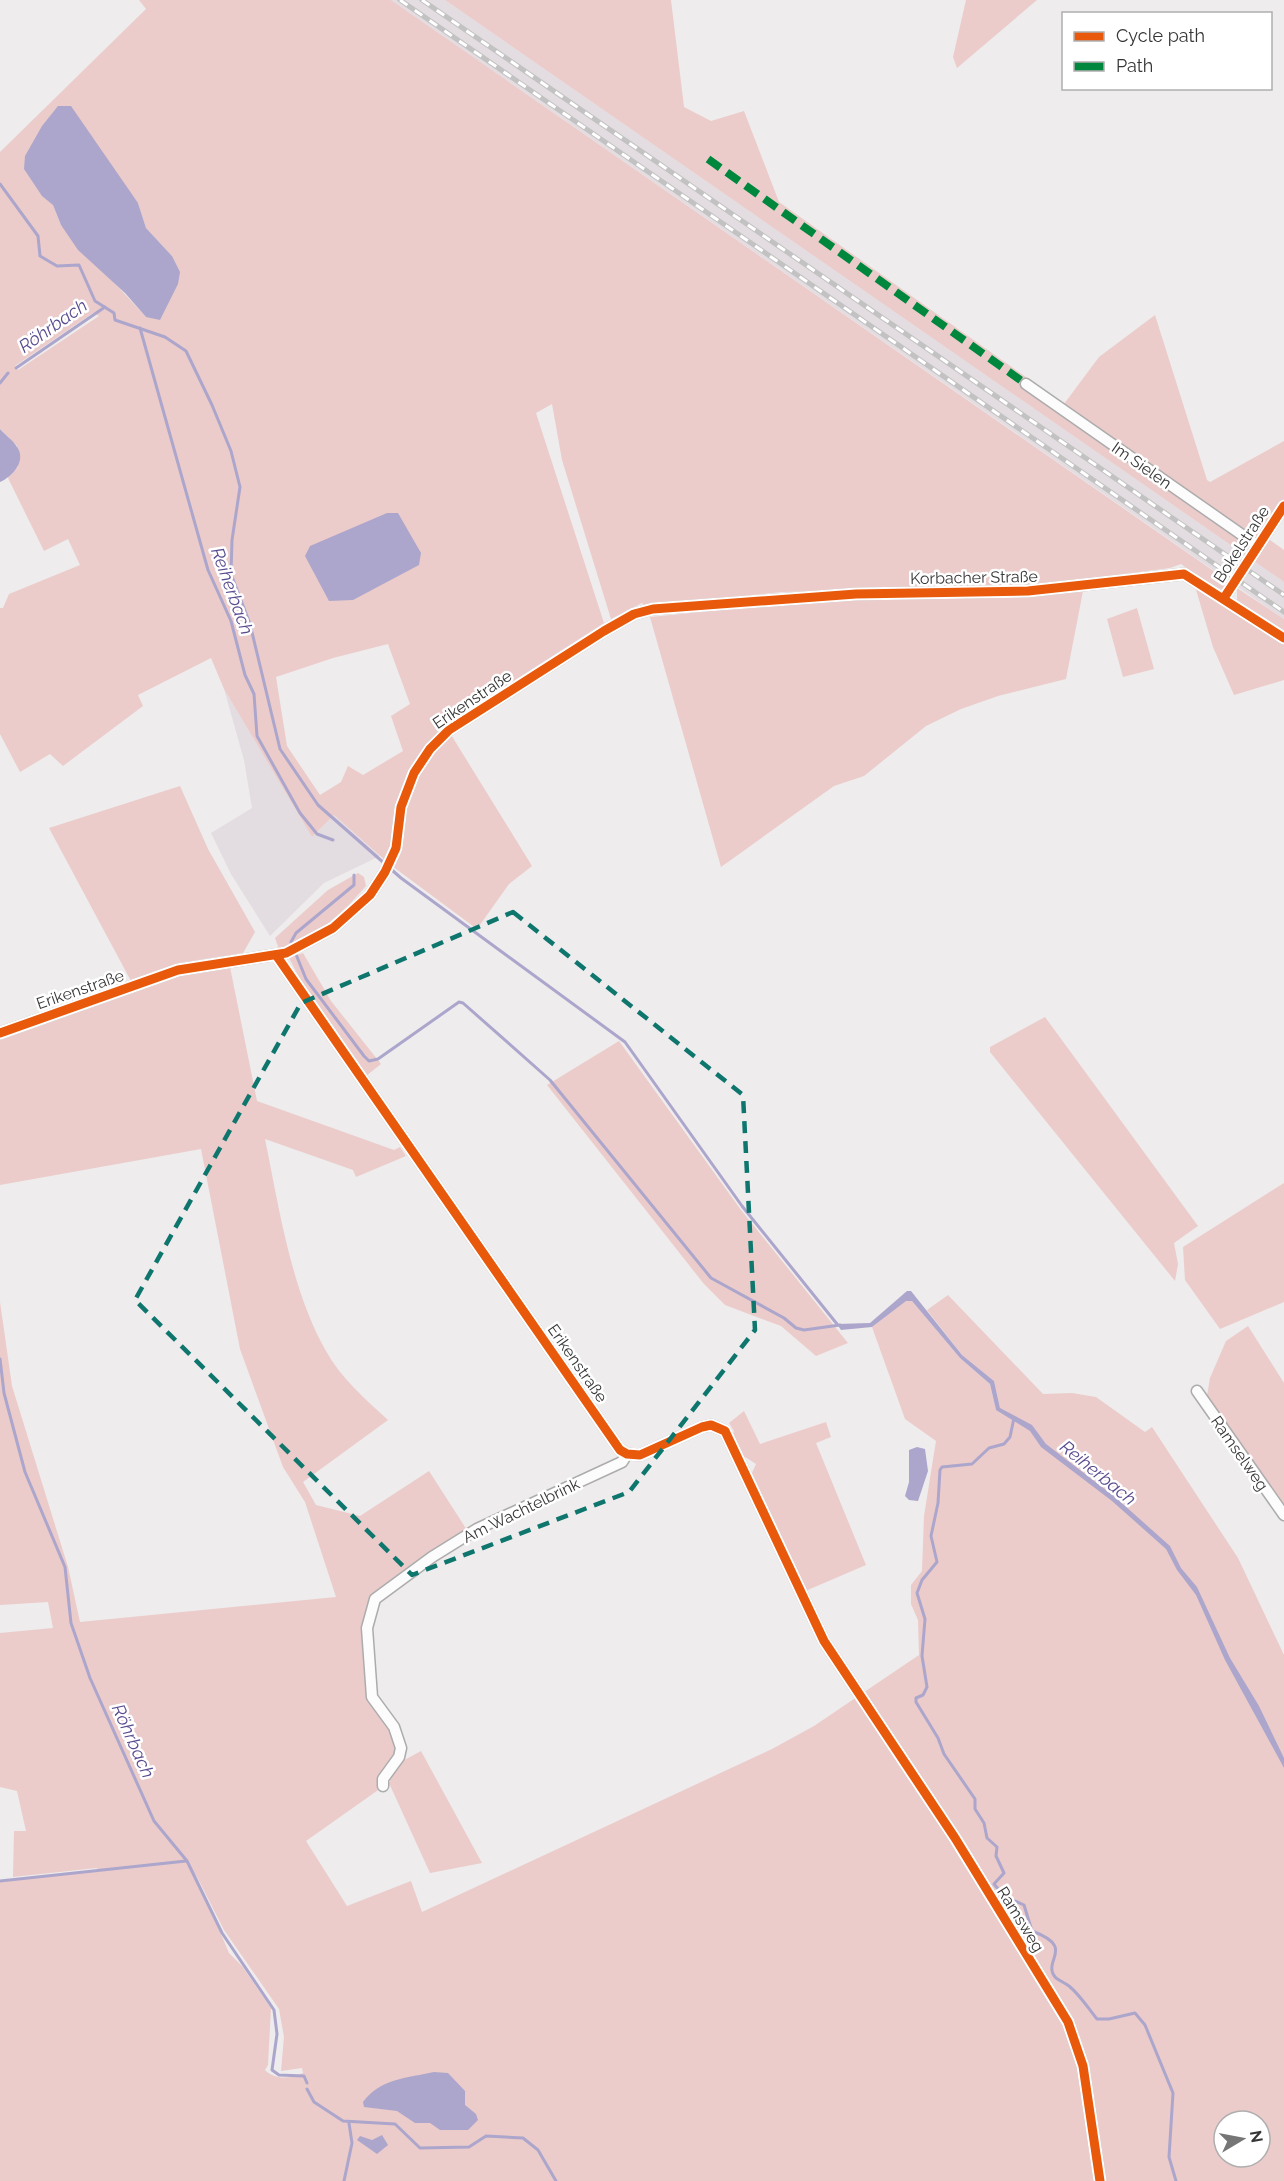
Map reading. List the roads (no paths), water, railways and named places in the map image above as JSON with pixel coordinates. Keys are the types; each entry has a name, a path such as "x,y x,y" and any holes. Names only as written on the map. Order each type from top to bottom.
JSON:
{"street":[{"name":"Im Sielen","path":"1026,384 1258,546"},
{"name":"Bokelstraße","path":"1224,598 1284,506"},
{"name":"Korbacher Straße","path":"645,610 856,594 1028,591 1184,574 1197,580 1284,638"},
{"name":"Erikenstraße","path":"0,1033 178,970 281,954 302,947 350,915 370,895 385,872 396,848 405,794 414,773 430,749 459,724 604,631 645,610"},
{"name":"Erikenstraße","path":"281,954 620,1450 627,1454"},
{"name":"Ramselweg","path":"1197,1391 1284,1515"},
{"name":"Ramsweg","path":"627,1454 640,1455 702,1427 711,1425 725,1431 811,1617 859,1696 955,1838 993,1904 1068,2022 1083,2066 1100,2181"},
{"name":"Am Wachtelbrink","path":"383,1786 383,1779 399,1757 401,1748 394,1727 372,1697 367,1628 375,1599 432,1557 477,1529 622,1462 627,1454"}],"waterway":[{"path":"0,184 38,236 40,256 57,266 79,265 95,301 114,313 115,320 165,337 186,351 231,451 240,487 232,540 231,574 250,624 280,749 318,805 401,878 625,1042 742,1206 837,1324"},
{"name":"Röhrbach","path":"16,368 105,307"},
{"name":"Reiherbach","path":"140,328 208,570 231,621 245,675 254,694 257,736 300,813 317,834 333,840"},
{"name":"Röhrbach","path":"0,383 8,373"},
{"path":"354,875 354,885 296,933 291,942 306,979 369,1061 378,1059 459,1002 463,1003 550,1080 711,1278 784,1318 796,1328 804,1330 840,1325"},
{"name":"Röhrbach","path":"0,1359 4,1393 25,1472 65,1567 71,1623 90,1678 154,1821 187,1861 222,1933 274,2010 277,2034 272,2070 279,2075 304,2076 307,2083"},
{"path":"1014,1418 1010,1437 1004,1444 989,1448 972,1464 942,1467 940,1470 938,1503 931,1536 937,1562 922,1580 917,1593 925,1619 922,1656 927,1687 923,1695 916,1698 916,1702 938,1738 944,1754 975,1799 975,1809 984,1823 987,1838 997,1847 996,1856 1004,1873 994,1884 1004,1896 1024,1905 1032,1931 1053,1943 1056,1949 1052,1972 1056,1978 1073,1990 1097,2019 1109,2019 1135,2013 1145,2025 1173,2093 1169,2157 1176,2181"},
{"path":"0,1881 186,1861"},
{"name":"Röhrbach","path":"307,2089 314,2102 343,2121 395,2124 420,2148 469,2147 486,2136 523,2138 538,2150 556,2181"},
{"path":"344,2181 352,2143 349,2123"}],"railway":[{"path":"400,0 1284,612"},
{"path":"422,0 1284,595"}]}
